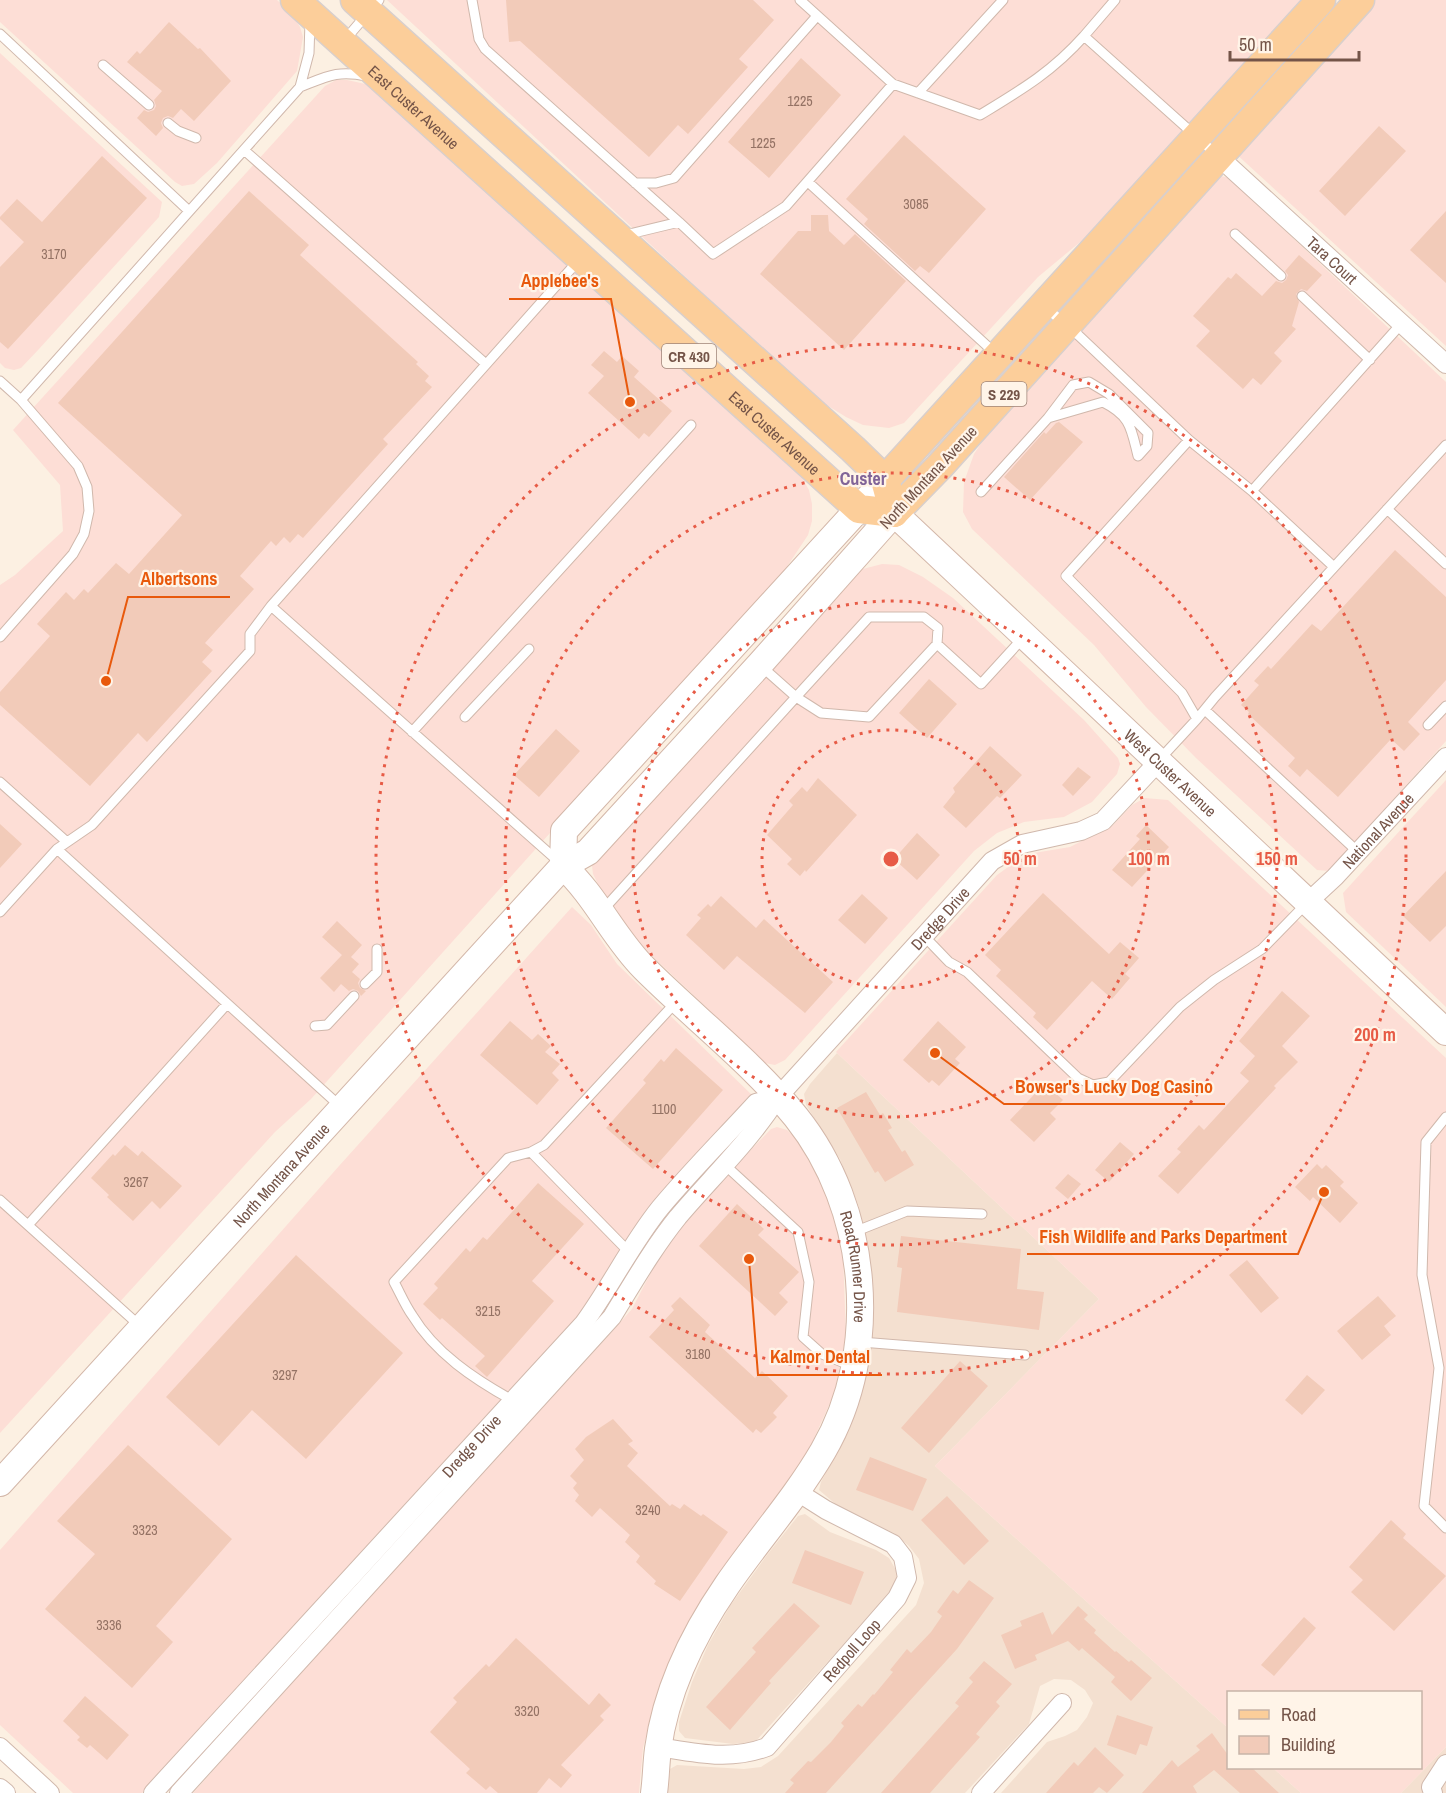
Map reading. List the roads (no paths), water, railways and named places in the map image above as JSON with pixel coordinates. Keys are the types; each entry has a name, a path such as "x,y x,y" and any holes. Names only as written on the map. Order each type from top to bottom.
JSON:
{"main road":[{"name":"North Montana Avenue","path":"563,866 564,831 1321,0"},
{"name":"North Montana Avenue","path":"0,1483 563,866 588,852 1360,0"},
{"name":"CR 430","path":"368,4 617,237 853,448 885,480 894,513"},
{"name":"East Custer Avenue","path":"303,7 859,509"},
{"path":"859,509 894,513"},
{"name":"West Custer Avenue","path":"894,513 1446,1032"},
{"name":"Road Runner Drive","path":"563,866 582,883 631,954 778,1097 806,1131 824,1160 841,1198 852,1233 860,1306 856,1354 848,1392 833,1433 796,1491 703,1623 679,1675 668,1706 658,1747 654,1793"}],"street":[{"name":"Tara Court","path":"1219,157 1446,364"},
{"name":"National Avenue","path":"1308,902 1335,877 1446,757"},
{"name":"Dredge Drive","path":"179,1793 612,1317 643,1267 677,1219 762,1123 778,1097 992,861 1022,844 1081,831 1103,821 1159,761"},
{"name":"Dredge Drive","path":"153,1793 584,1323 604,1295 628,1251 660,1208 756,1103 778,1097"},
{"name":"Redpoll Loop","path":"658,1747 724,1756 749,1754 767,1747 897,1598 907,1578 903,1557 893,1544 826,1510 796,1491"},
{"path":"981,1793 1062,1702"},
{"path":"0,1747 50,1793"},
{"path":"1433,1793 1431,1787 1446,1764"},
{"path":"0,1788 6,1793"}],"lane":[{"path":"472,0 479,39 485,49 713,254 786,206 893,84"},
{"path":"800,0 893,84 980,115 1033,83 1064,59 1115,0"},
{"path":"918,93 1003,0"},
{"path":"342,42 368,4"},
{"path":"300,87 309,52 303,7"},
{"path":"635,183 656,183 674,178 818,16"},
{"path":"0,34 189,211"},
{"path":"1084,36 1219,157"},
{"path":"103,65 149,105"},
{"path":"21,400 300,87 335,73 383,79"},
{"path":"168,123 178,131 196,138"},
{"path":"244,150 486,364"},
{"path":"808,182 998,356"},
{"path":"617,237 679,222"},
{"path":"1235,234 1281,276"},
{"path":"0,912 57,849 92,825 250,651 249,634 271,606 581,258"},
{"path":"1302,297 1370,360"},
{"path":"1044,306 1190,440 1252,491 1334,567"},
{"path":"1252,491 1402,323"},
{"path":"0,381 21,400 78,466 87,488 89,511 84,534 73,554 0,637"},
{"path":"981,492 1048,418 1073,386 1089,382 1109,394 1148,433 1147,446 1138,456 1129,423 1112,407 1102,402 1048,418"},
{"path":"412,732 691,425"},
{"path":"1190,440 1066,576 1182,693 1197,719"},
{"path":"1159,761 1446,445"},
{"path":"1387,509 1446,564"},
{"path":"271,606 563,866"},
{"path":"602,911 796,697 869,617 924,617 938,628 937,644 869,717 821,713 796,697 760,664"},
{"path":"937,644 981,684 1025,636"},
{"path":"465,717 529,649"},
{"path":"1428,725 1446,706"},
{"path":"1205,710 1358,852"},
{"path":"0,782 67,842"},
{"path":"57,849 341,1107"},
{"path":"924,936 949,962 967,972 1078,1078 1094,1085 1109,1082 1180,1007 1214,980 1262,949 1308,902"},
{"path":"365,984 377,972 378,949"},
{"path":"315,1026 327,1025 354,996"},
{"path":"512,1400 479,1382 439,1349 412,1317 394,1282 508,1158 531,1152 544,1145 678,999"},
{"path":"28,1225 227,1004"},
{"path":"1446,1117 1426,1142 1422,1263 1422,1275 1443,1369 1424,1506 1446,1528"},
{"path":"531,1152 628,1251"},
{"path":"725,1165 798,1232 809,1282 803,1337 822,1354 1025,1355"},
{"path":"0,1200 141,1328"},
{"path":"852,1233 907,1211 982,1214"}],"place":[{"name":"Applebee's","path":"630,402"},
{"name":"Albertsons","path":"106,681"},
{"name":"Bowser's Lucky Dog Casino","path":"935,1053"},
{"name":"Fish Wildlife and Parks Department","path":"1324,1192"},
{"name":"Kalmor Dental","path":"749,1259"}],"district":[{"name":"Custer","path":"863,478"}]}
